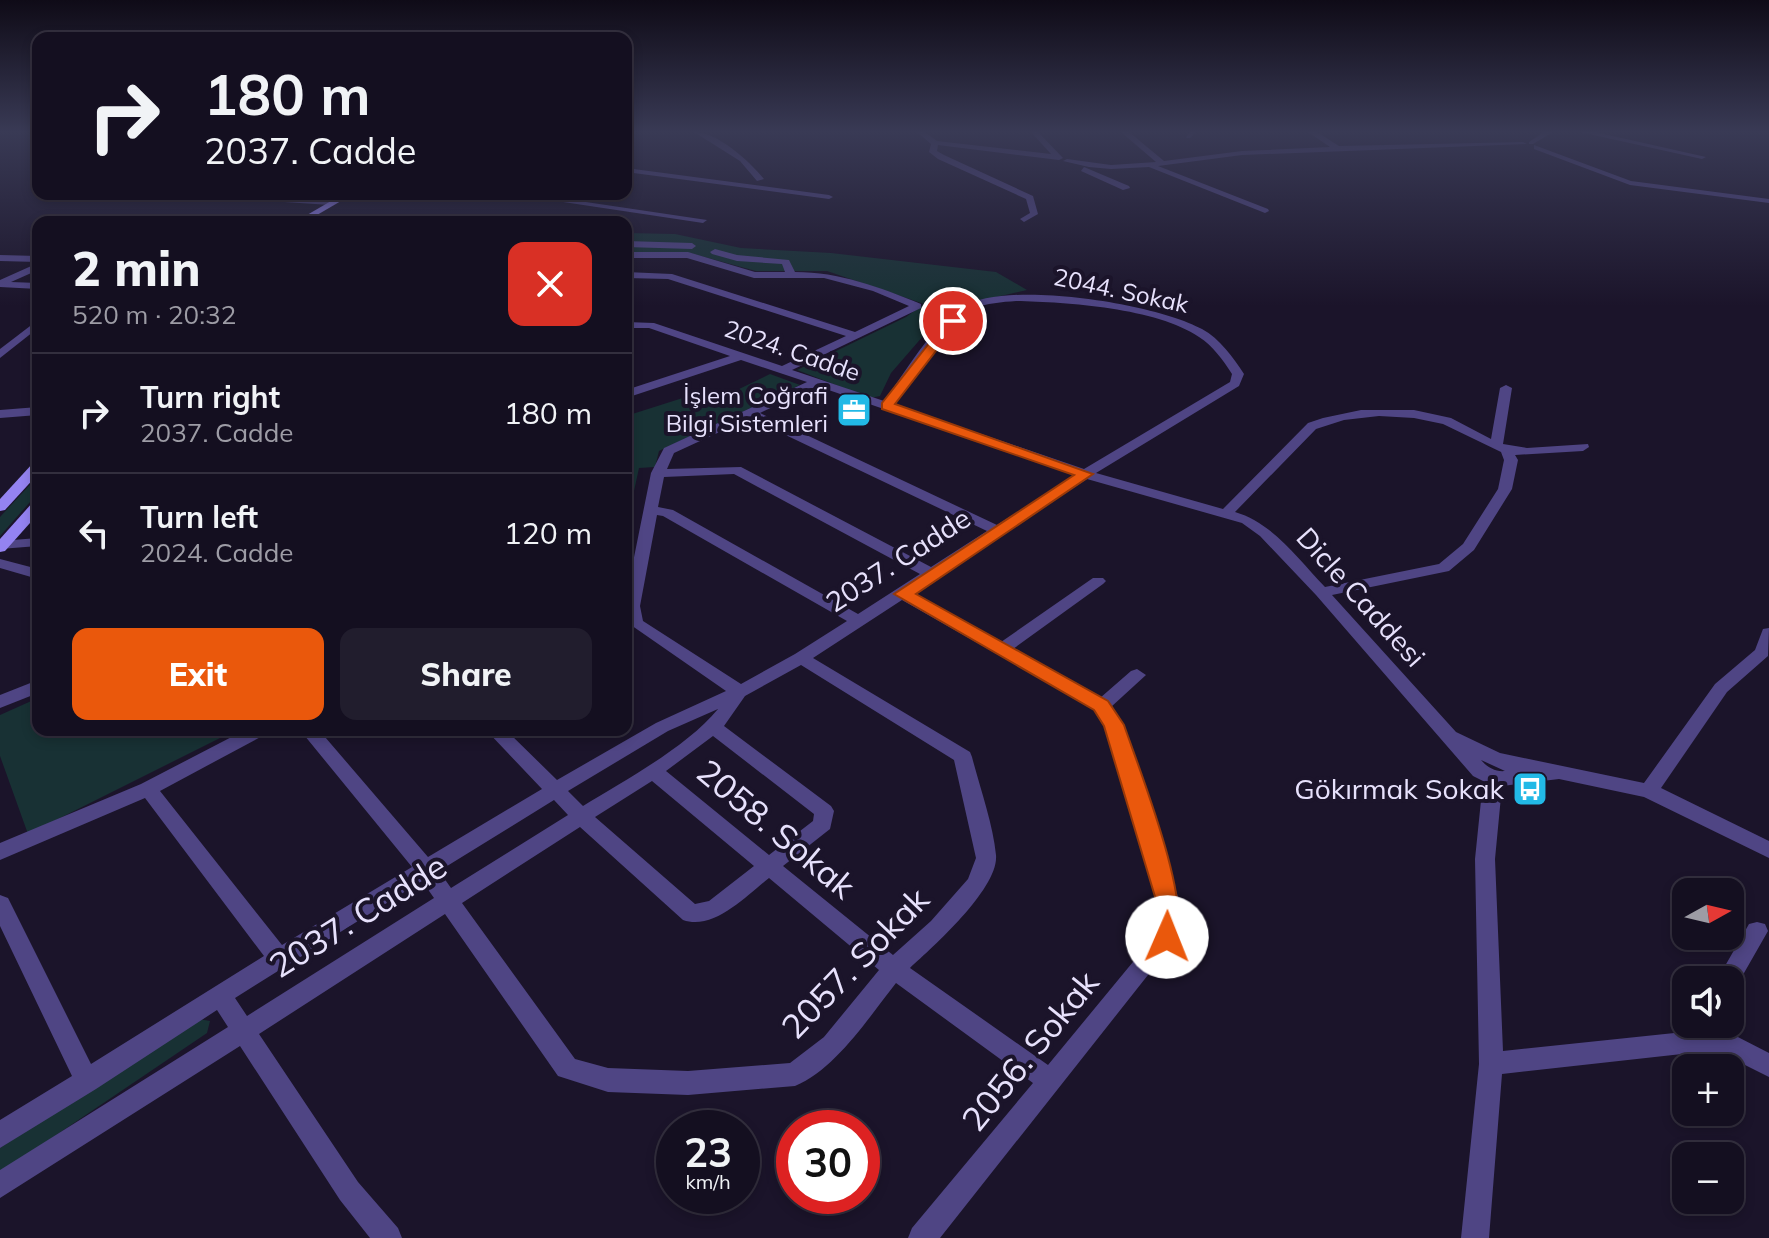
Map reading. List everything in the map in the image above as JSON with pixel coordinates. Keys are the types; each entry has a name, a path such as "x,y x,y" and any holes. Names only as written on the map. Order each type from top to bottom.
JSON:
{"main road":[{"path":"309,216 336,200"},
{"path":"0,507 32,472"},
{"path":"1,546 32,512"}],"street":[{"path":"775,190 829,197"},
{"path":"1013,190 1030,198 1034,214 1024,219"},
{"path":"1210,190 1265,211"},
{"path":"1682,190 1769,201"},
{"path":"285,200 330,203"},
{"path":"561,200 703,220"},
{"path":"632,244 689,245 737,258 786,262 791,275"},
{"path":"632,255 688,255 754,275 824,275 876,289 917,306 783,370"},
{"path":"0,258 32,259"},
{"path":"0,284 32,269"},
{"path":"632,275 669,276 857,336"},
{"path":"0,284 32,286"},
{"name":"2044. Sokak","path":"886,406 961,312 972,305 999,299 1035,295 1074,300 1176,322 1212,340 1238,374 1235,384 1085,474"},
{"name":"2024. Cadde","path":"632,321 1085,474"},
{"path":"0,355 32,328"},
{"name":"2024. Cadde","path":"632,333 667,331"},
{"path":"632,392 741,356"},
{"path":"740,692 636,623 632,606 658,473 669,451 817,382"},
{"path":"1321,592 1444,568 1469,547 1505,489 1511,460 1502,447 1506,388"},
{"path":"0,414 32,411"},
{"path":"750,413 999,531"},
{"path":"1226,514 1312,426 1328,420 1368,414 1417,415 1447,421 1502,447 1583,447"},
{"path":"0,424 32,422"},
{"path":"658,473 736,470 932,574"},
{"name":"Dicle Caddesi","path":"1085,474 1255,525 1321,592 1444,731 1494,768"},
{"name":"2037. Cadde","path":"0,1135 279,958 554,791 662,727 740,692 801,658 1085,474"},
{"path":"651,509 668,513 860,621"},
{"path":"1,546 32,543"},
{"path":"0,563 32,572"},
{"path":"1003,649 1098,581"},
{"path":"903,594 1101,706 1137,675"},
{"path":"1649,791 1721,688 1762,652 1769,633"},
{"name":"2057. Sokak","path":"314,736 426,870 567,1068 608,1080 688,1083 795,1074 832,1045 894,969 939,927 977,883 986,858 963,757 801,658"},
{"path":"0,702 32,689"},
{"name":"2037. Cadde","path":"0,1185 447,900 583,818 713,727 740,692"},
{"name":"2056. Sokak","path":"922,1238 1167,937 1168,900 1114,725 1101,706"},
{"path":"501,736 554,791 691,914 715,908 823,824 824,811 713,727"},
{"path":"0,852 148,789 249,736"},
{"path":"1475,1238 1491,1064 1485,859 1494,768 1553,774 1649,791 1769,850"},
{"name":"2058. Sokak","path":"653,771 767,868 894,969 1050,1081"},
{"path":"148,789 279,958"},
{"path":"0,904 87,1081"},
{"path":"1736,966 1757,931"},
{"path":"220,995 349,1191 388,1238"},
{"path":"1491,1064 1672,1037"},
{"path":"1712,1038 1769,1066"}],"green space":[{"path":"632,233 675,234 741,248 831,253 996,272 1027,290 966,304 932,336 924,335 891,373 880,396 870,398 797,370 906,317 924,304 827,271 756,271 690,253 632,253"},
{"path":"770,374 800,385 659,451 655,467 639,468 632,500 632,414 711,389 737,390"},
{"path":"32,482 32,500 0,536 0,517"},
{"path":"32,701 32,736 224,736 28,834 0,756 0,715"},
{"path":"199,1019 210,1021 207,1033 0,1173 0,1148"}],"place":[{"name":"İşlem Coğrafi Bilgi Sistemleri","path":"854,410"},
{"name":"Gökırmak Sokak","path":"1530,789"}],"route":[{"path":"953,321 886,406 1085,474 903,594 1101,706 1114,725 1168,900 1167,937"}]}
